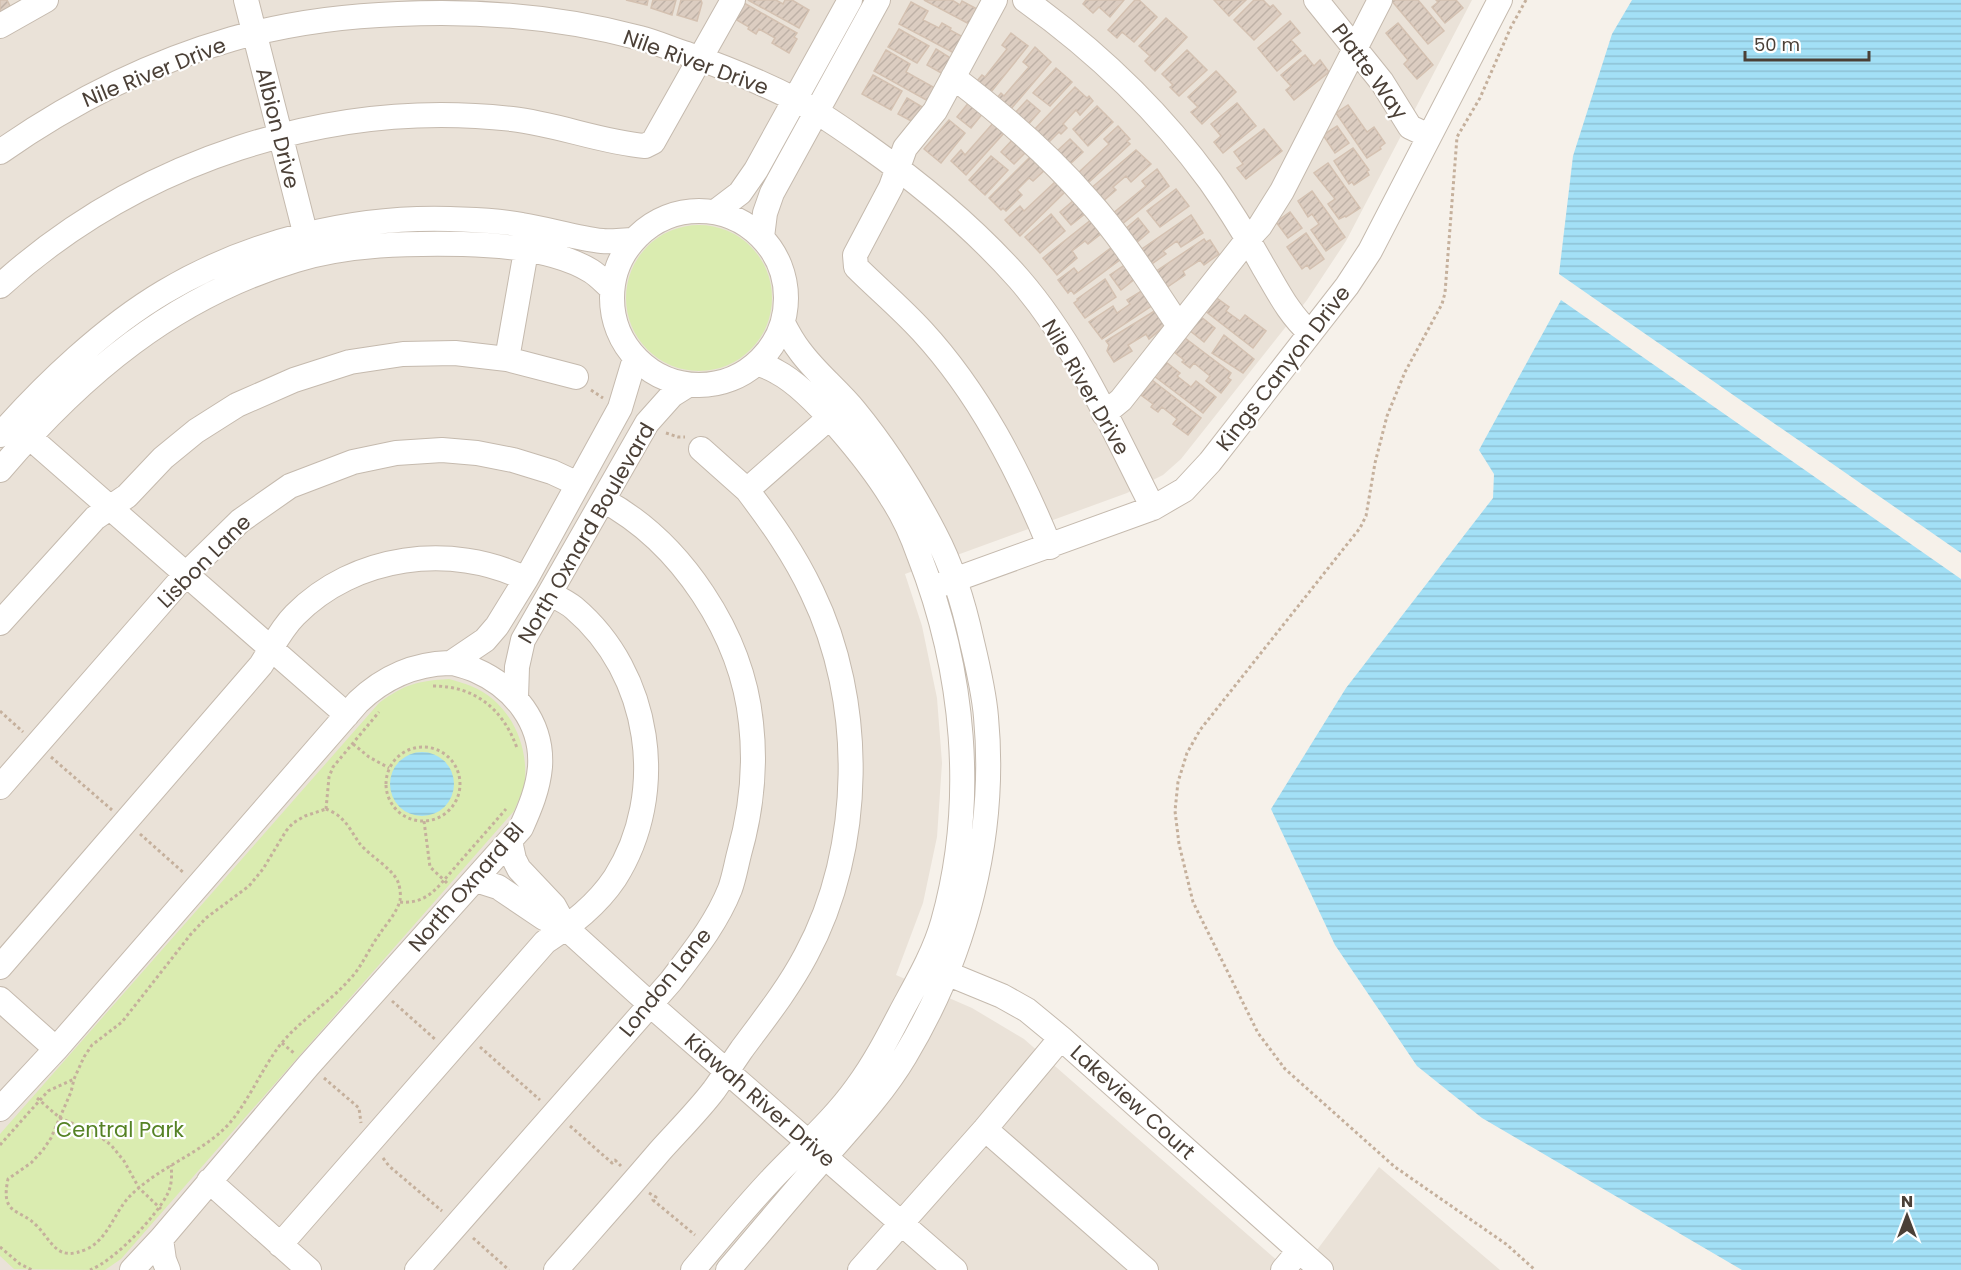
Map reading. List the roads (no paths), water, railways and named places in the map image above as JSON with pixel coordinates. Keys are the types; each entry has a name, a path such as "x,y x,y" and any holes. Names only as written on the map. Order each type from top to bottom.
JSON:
{"street":[{"path":"0,26 46,0"},
{"name":"Albion Drive","path":"246,0 308,246"},
{"path":"0,286 19,269 106,208 192,164 279,135 342,122 453,115 512,119 645,146 653,142 734,0"},
{"path":"715,212 740,193 753,174 850,0"},
{"path":"762,237 765,213 772,192 879,0"},
{"path":"995,0 935,111 905,148 891,187 855,255 855,267 922,331 965,384 999,437 1025,487 1050,547"},
{"path":"1025,0 1069,32 1125,83 1174,136 1210,181 1248,239 1294,318 1310,333"},
{"name":"Platte Way","path":"1316,0 1382,82 1410,127 1429,136"},
{"path":"1104,414 1121,400 1260,226 1282,191 1380,0"},
{"name":"Kings Canyon Drive","path":"932,588 1153,508 1184,490 1210,462 1347,286 1370,251 1500,0"},
{"name":"Nile River Drive","path":"0,152 40,124 88,97 190,53 254,34 352,16 425,12 504,14 585,26 642,38 739,73 816,111 898,168 955,214 1022,283 1066,344 1153,508"},
{"path":"953,77 1000,112 1045,153 1089,201 1123,242 1179,326"},
{"path":"685,212 715,212 733,218 762,237 776,255 784,277 787,300 783,323 773,345 757,363 736,377 713,384 688,385 666,379 635,358 621,337 613,314 612,289 619,263 633,240 657,221 685,212"},
{"path":"0,470 88,379 162,320 208,294 308,246 336,228 398,220 448,219 518,224 604,241 633,240"},
{"path":"347,726 272,648 31,437 4,423 119,323 163,293 206,270 249,252 308,246 362,248 416,243 485,245 526,250 572,261 592,271 612,289"},
{"path":"507,359 526,250"},
{"path":"783,323 801,353 853,408 909,484 955,580 966,616 986,717 988,773 984,830 977,874 965,922 936,969"},
{"path":"0,623 95,518 127,496 163,458 196,432 237,405 294,380 350,362 403,354 455,354 507,359 576,377"},
{"name":"North Oxnard Boulevard","path":"451,663 485,640 497,626 526,579 620,408 635,358"},
{"path":"693,1270 768,1183 817,1148 844,1137 905,1057 936,969 956,861 962,773 961,718 943,624 912,536 891,497 829,418 797,386 778,372 757,363"},
{"name":"North Oxnard Boulevard","path":"516,697 517,667 523,640 647,423 672,395 688,385"},
{"path":"747,489 829,418"},
{"path":"556,1270 706,1099 777,1003 807,954 827,907 842,857 850,798 850,736 842,681 832,642 813,593 787,544 747,489 701,449"},
{"name":"Lisbon Lane","path":"0,787 186,574 240,521 290,486 353,462 396,453 442,450 477,453 513,460 552,472 578,484"},
{"name":"London Lane","path":"417,1270 704,939 730,889 748,823 753,765 751,722 742,679 728,640 694,580 654,535 624,512 603,500"},
{"path":"0,968 261,665 280,632 295,615 320,594 348,578 406,560 436,558 473,561 504,568 526,579"},
{"path":"280,1245 545,942 588,911 615,878 632,843 641,817 646,785 646,748 640,714 623,669 595,628 573,607 550,594"},
{"name":"North Oxnard Bl","path":"2,1104 56,1049 347,726 370,690 408,670 451,663 483,674 516,697 530,719 537,738 540,764 532,804 521,828 308,1066 132,1270"},
{"name":"Kiawah River Drive","path":"510,841 519,869 554,906 566,928"},
{"name":"Kiawah River Drive","path":"476,880 498,887 544,918 566,928 955,1270"},
{"name":"Lakeview Court","path":"936,969 1002,996 1027,1010 1321,1270"},
{"path":"0,999 56,1049"},
{"path":"860,1270 985,1129 1061,1038"},
{"path":"985,1129 1146,1270"},
{"path":"728,1270 817,1148"},
{"path":"209,1181 309,1270"},
{"path":"161,1239 168,1270"},
{"path":"1283,1270 1299,1251"}],"water":[{"path":"1632,0 1961,0 1961,553 1559,274 1573,156 1612,34"},
{"path":"1561,300 1961,579 1961,1270 1742,1270 1482,1118 1417,1066 1335,945 1271,809 1346,688 1493,498 1494,474 1479,450"},
{"path":"422,752 440,758 448,766 454,784 448,802 440,810 422,816 404,810 396,802 390,784 396,766 404,758"}],"park label":[{"name":"Central Park","path":"120,1129"}]}
